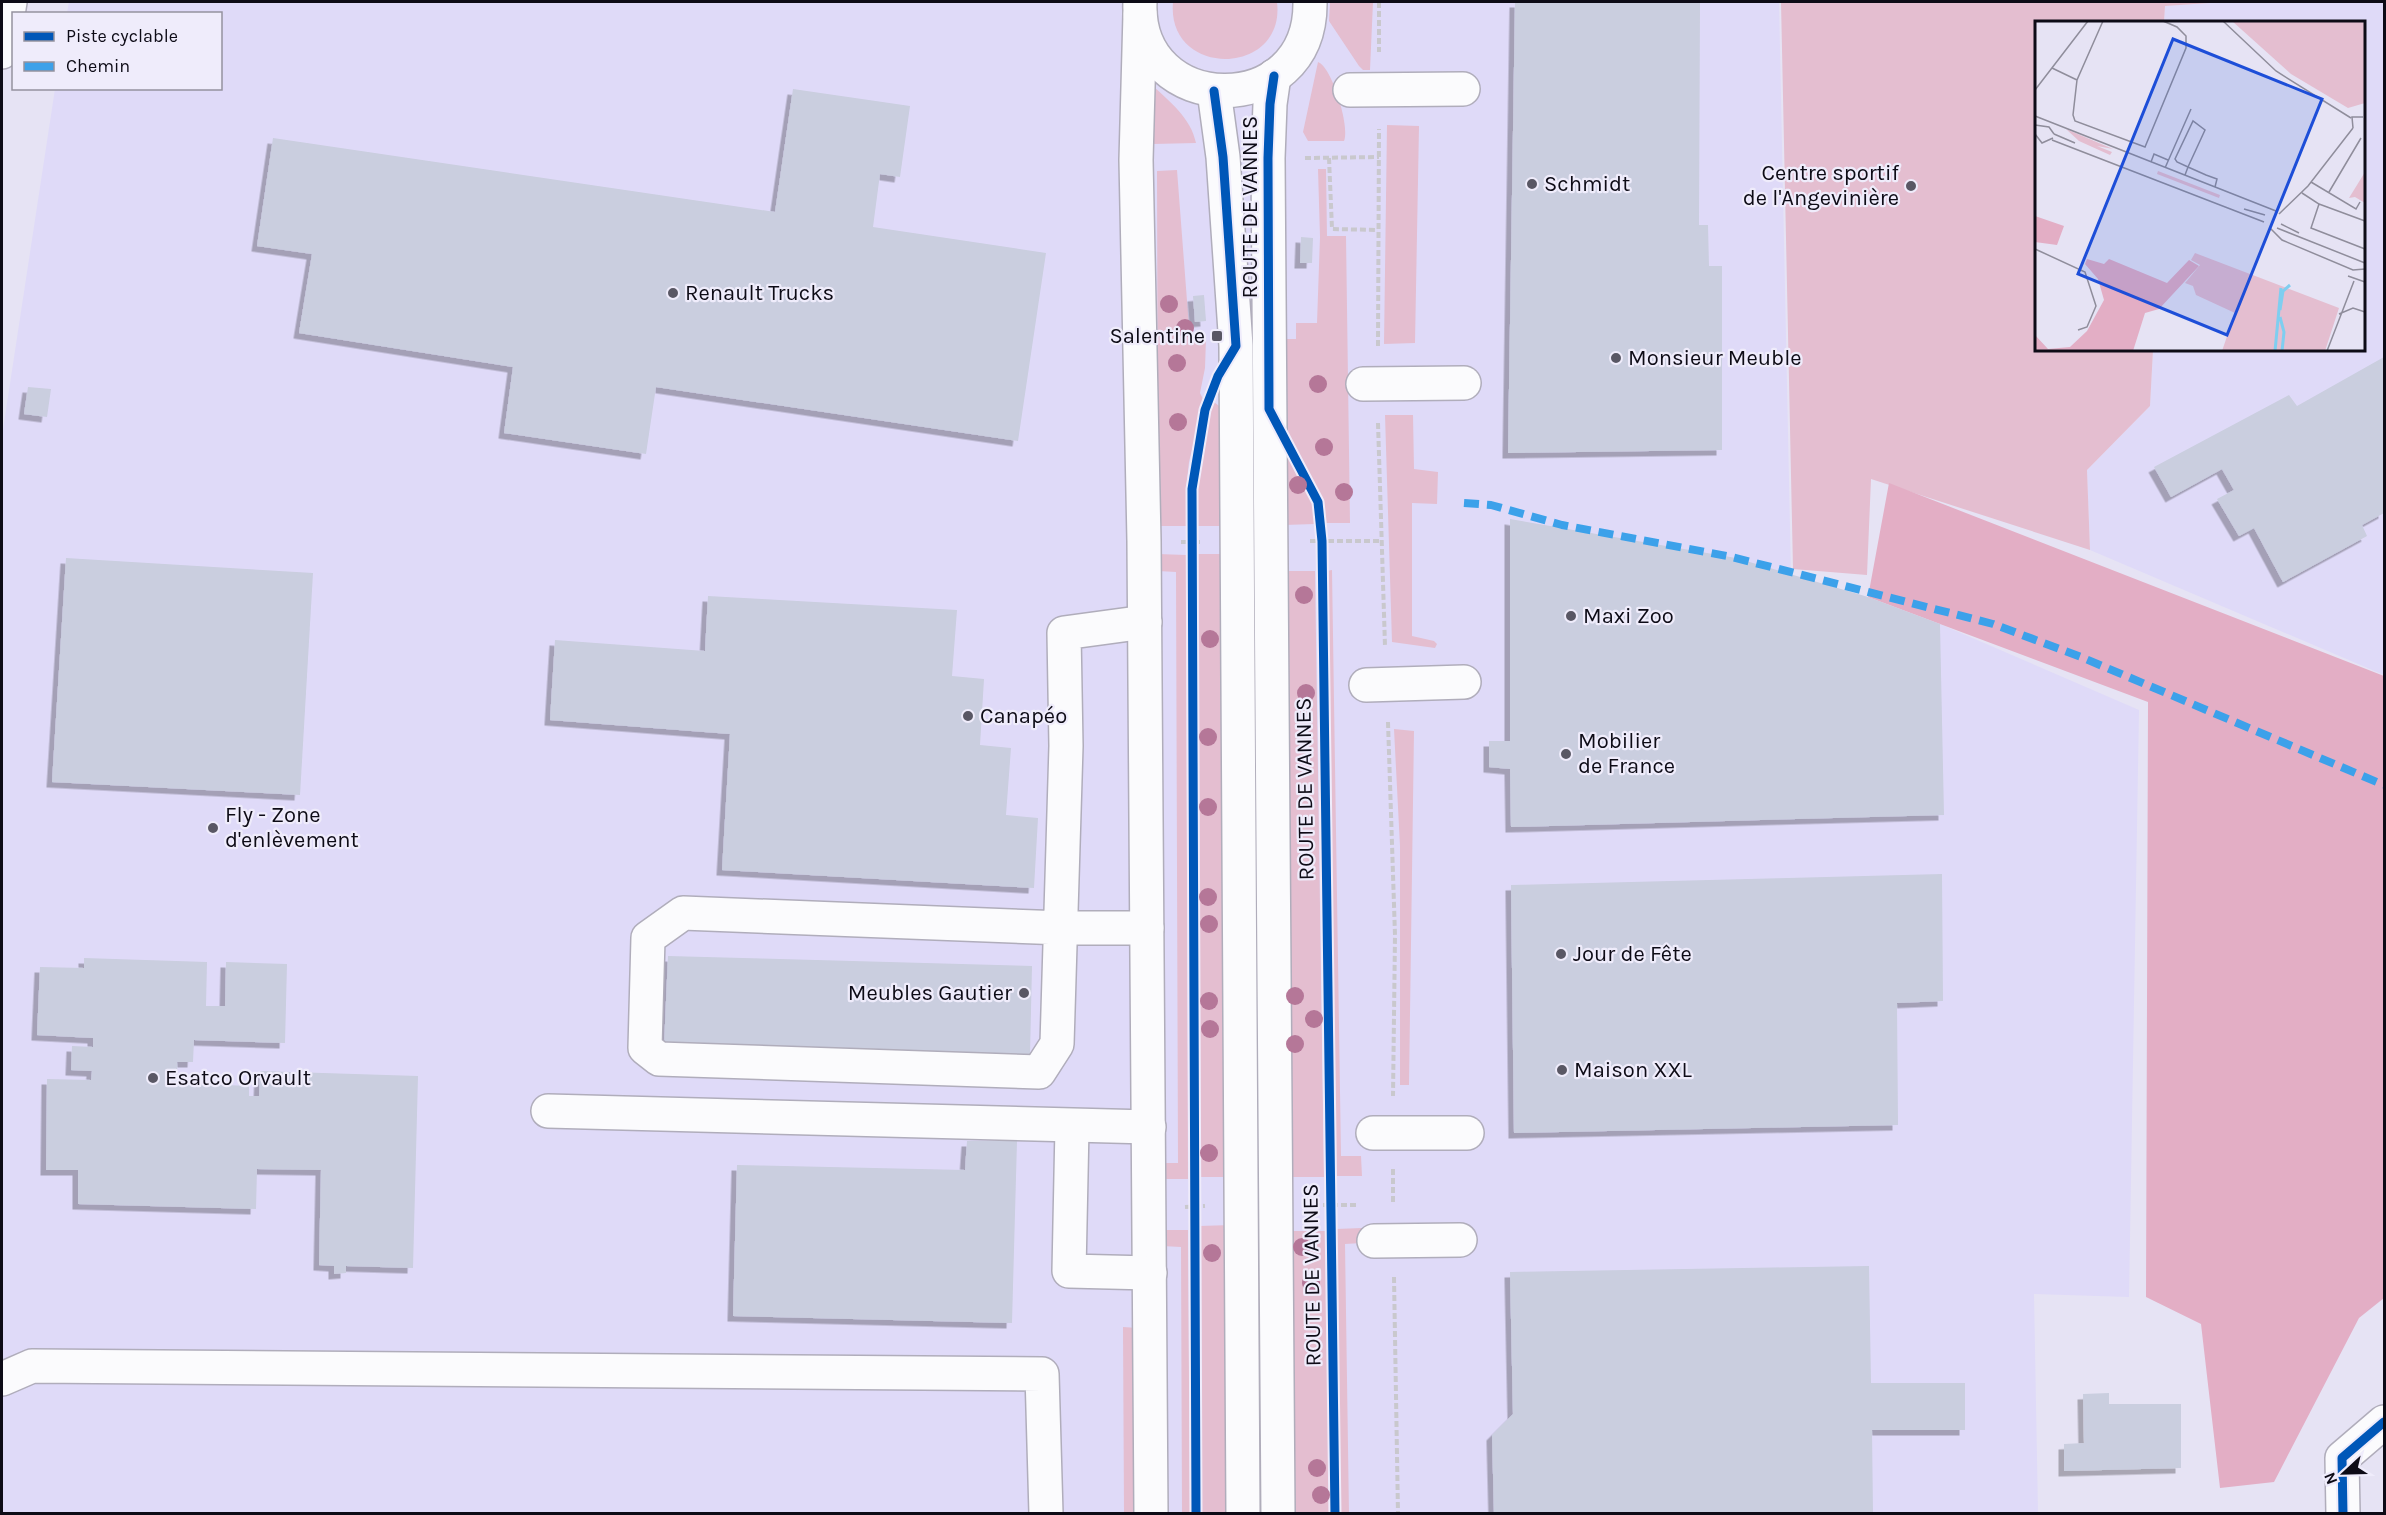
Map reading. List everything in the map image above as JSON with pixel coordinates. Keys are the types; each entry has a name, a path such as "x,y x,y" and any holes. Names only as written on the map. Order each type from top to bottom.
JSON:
{"main road":[{"path":"2,52 10,2"},
{"path":"1140,6 1146,39 1162,64 1186,82 1214,91 1240,91 1260,84 1287,65 1301,44 1309,19 1310,2"},
{"path":"1140,6 1136,160 1145,622 1151,1514"},
{"name":"ROUTE DE VANNES","path":"1274,76 1270,104 1268,170 1278,1514"},
{"path":"1365,90 1463,88"},
{"name":"ROUTE DE VANNES","path":"1214,91 1223,157 1236,346 1243,1514"},
{"path":"1370,384 1464,383"},
{"path":"1145,622 1064,633 1066,746 1062,928 1057,1044 1039,1072 659,1059 645,1048 648,938 683,913 1062,928 1147,928"},
{"path":"1376,685 1464,682"},
{"path":"548,1111 1149,1127"},
{"path":"1072,1126 1069,1270 1150,1273"},
{"path":"1382,1133 1467,1133"},
{"path":"1384,1241 1460,1240"},
{"path":"2,1379 32,1366 1042,1374 1046,1514"},
{"path":"2343,1514 2342,1458 2385,1422"}],"path":[{"path":"1379,2 1365,90 1379,157 1378,230 1370,384 1376,685 1395,923 1382,1133 1384,1241 1398,1514"},
{"path":"1378,230 1332,229 1329,158 1379,157"},
{"path":"1191,531 1191,553"},
{"path":"1321,533 1322,552"},
{"path":"1195,1195 1195,1218"}],"shaded area":[{"path":"69,2 1779,2 1791,576 1868,597 1940,624 2139,710 2129,1297 2034,1294 2038,1513 2,1513 2,436 55,90 222,90 222,12 67,12"},
{"path":"1173,2 1277,2 1275,27 1264,44 1246,55 1226,59 1205,56 1188,45 1176,27"},
{"path":"1330,2 1373,2 1370,70 1363,70 1359,66 1329,21"},
{"name":"Centre sportif de l'Angevinière","path":"1781,2 2224,2 2165,6 2164,21 2035,21 2035,351 2153,351 2150,406 2087,470 2090,550 1871,479 1867,575 1793,569"},
{"path":"2224,2 2384,2 2384,675 2090,550 2087,470 2150,406 2153,351 2365,351 2365,21 2164,21 2165,6"},
{"path":"1318,62 1329,74 1338,98 1344,123 1344,141 1308,141 1303,132"},
{"path":"1152,85 1185,118 1196,143 1153,144"},
{"path":"1387,125 1419,126 1415,343 1384,344"},
{"path":"1318,169 1326,169 1327,236 1346,236 1350,523 1326,523 1322,501 1284,429 1287,339 1296,339 1296,323 1317,323 1320,237"},
{"path":"1177,170 1190,340 1206,339 1205,368 1200,393 1204,401 1189,462 1186,526 1158,526 1157,171"},
{"path":"1214,402 1219,406 1220,411 1226,526 1195,526 1195,478 1210,410"},
{"path":"1385,415 1413,415 1414,469 1438,472 1437,504 1412,503 1412,636 1434,641 1437,644 1435,648 1392,642"},
{"path":"1283,439 1314,504 1315,524 1284,525"},
{"path":"1889,483 2384,676 2384,1298 2359,1318 2274,1482 2220,1488 2201,1324 2146,1297 2148,702 1868,597"},
{"path":"1158,554 1186,555 1188,1179 1162,1179 1163,1163 1178,1163 1176,572 1158,571"},
{"path":"1195,554 1226,554 1230,1177 1200,1177"},
{"path":"1332,570 1341,1156 1361,1156 1362,1176 1335,1176 1326,571"},
{"path":"1284,571 1315,571 1324,1177 1290,1177"},
{"path":"1394,729 1414,731 1409,1085 1400,1085 1400,846"},
{"path":"1232,1225 1234,1513 1201,1513 1199,1226"},
{"path":"1362,1228 1362,1243 1345,1244 1349,1514 1340,1513 1336,1229"},
{"path":"1162,1230 1188,1230 1190,1513 1182,1513 1181,1247 1162,1246"},
{"path":"1290,1231 1326,1231 1331,1513 1292,1513"},
{"path":"1123,1327 1138,1328 1139,1513 1124,1513"}],"building":[{"path":"1515,2 1700,2 1699,225 1708,225 1709,266 1722,266 1722,450 1508,453"},
{"name":"Renault Trucks","path":"793,89 910,106 900,177 880,174 873,227 1046,253 1018,441 656,387 646,454 504,433 513,367 299,333 312,254 257,246 273,138 775,212"},
{"path":"1301,237 1313,238 1312,263 1300,263"},
{"path":"1204,295 1206,321 1195,322 1193,296"},
{"path":"2384,357 2384,513 2362,525 2367,536 2283,582 2254,528 2239,536 2217,499 2234,490 2222,469 2171,497 2154,467 2289,395 2297,406"},
{"path":"28,387 51,389 47,417 24,414"},
{"path":"1510,519 1736,558 1868,597 1940,624 1944,815 1511,827 1510,769 1489,767 1489,741 1510,741"},
{"path":"66,558 313,573 300,795 52,782"},
{"path":"708,596 957,610 952,676 984,679 980,745 1011,748 1006,815 1038,818 1034,888 722,870 730,734 550,720 555,640 705,651"},
{"path":"1942,874 1943,1001 1897,1003 1898,1125 1514,1133 1511,885"},
{"path":"668,956 1032,966 1030,1055 664,1046"},
{"path":"84,958 207,962 206,1006 225,1006 226,962 287,964 285,1043 194,1040 193,1062 177,1062 178,1083 249,1086 249,1096 259,1096 260,1071 418,1076 413,1268 346,1266 346,1273 334,1274 334,1266 319,1265 321,1170 257,1169 256,1209 78,1204 78,1170 46,1170 47,1079 91,1080 92,1071 71,1070 72,1046 93,1047 93,1038 37,1035 40,967 84,968"},
{"path":"967,1141 1017,1141 1012,1323 733,1316 737,1165 965,1170"},
{"path":"1869,1266 1871,1383 1965,1383 1965,1430 1872,1430 1873,1514 1494,1514 1492,1435 1513,1414 1510,1272"},
{"path":"2109,1393 2109,1404 2181,1404 2181,1468 2064,1471 2064,1444 2084,1443 2083,1394"}],"marked path":[{"path":"1464,503 1491,505 1562,525 1732,557 1993,624 2081,657 2384,785"}],"cycle path":[{"path":"1274,76 1270,104 1268,158 1269,409 1318,502 1322,541 1335,1514"},
{"path":"1196,1514 1192,489 1205,410 1218,376 1236,346 1223,157 1214,91"},
{"path":"2343,1514 2342,1458 2384,1422"}],"place":[{"name":"Schmidt","path":"1532,184"},
{"name":"Centre sportif de l'Angevinière","path":"1911,186"},
{"name":"Renault Trucks","path":"673,293"},
{"name":"Salentine","path":"1217,336"},
{"name":"Monsieur Meuble","path":"1616,358"},
{"name":"Maxi Zoo","path":"1571,616"},
{"name":"Canapéo","path":"968,716"},
{"name":"Mobilier de France","path":"1566,754"},
{"name":"Fly - Zone d'enlèvement","path":"213,828"},
{"name":"Jour de Fête","path":"1561,954"},
{"name":"Meubles Gautier","path":"1024,993"},
{"name":"Maison XXL","path":"1562,1070"},
{"name":"Esatco Orvault","path":"153,1078"}]}
